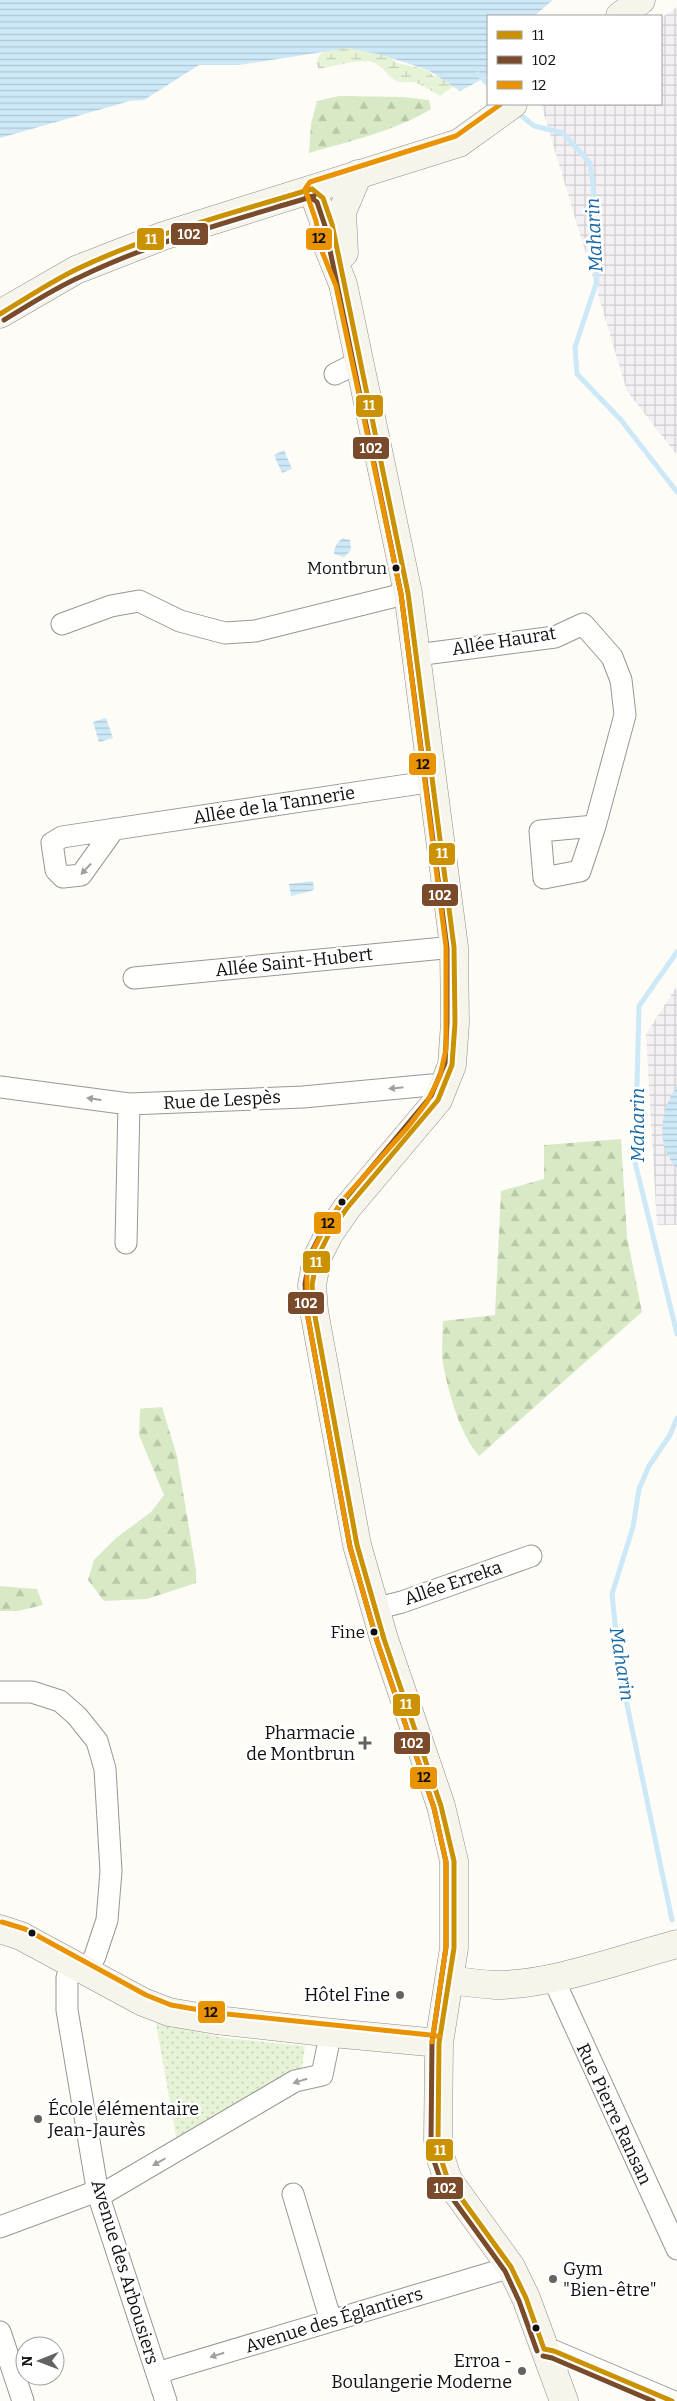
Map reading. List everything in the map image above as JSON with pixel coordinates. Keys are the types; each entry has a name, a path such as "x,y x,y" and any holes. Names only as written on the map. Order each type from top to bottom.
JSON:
{"street":[{"path":"621,15 641,0"},
{"path":"0,314 76,270 164,236 459,144 504,112"},
{"path":"343,284 342,212 358,174"},
{"path":"312,189 323,219 328,247 343,284 361,361 408,593 434,781 454,947 454,1050 452,1065 444,1088 429,1112 347,1208 329,1234 317,1258 312,1285 314,1311 353,1527 374,1609 441,1806 454,1861 454,1948 439,2043 438,2139 441,2159 448,2180 511,2267 526,2298 564,2401"},
{"path":"335,374 361,361"},
{"path":"62,624 111,606 139,601 180,620 225,633 255,631 408,593"},
{"name":"Allée Haurat","path":"416,655 555,636 583,624 612,657 621,680 625,715 595,826"},
{"name":"Allée de la Tannerie","path":"114,829 434,781"},
{"name":"Allée Saint-Hubert","path":"134,978 454,947"},
{"name":"Rue de Lespès","path":"0,1087 130,1104 303,1096 431,1085 444,1088"},
{"path":"126,1243 130,1104"},
{"name":"Allée Erreka","path":"374,1609 402,1602 531,1556"},
{"name":"Avenue des Arbousiers","path":"0,1692 32,1692 60,1701 77,1716 97,1741 105,1769 111,1871 106,1920 95,1956 67,1978 67,2010 98,2194 166,2401"},
{"path":"0,1929 20,1936 143,2002 169,2012 216,2020 439,2043"},
{"path":"449,1980 496,1985 553,1978 677,1944"},
{"name":"Rue Pierre Ransan","path":"553,1978 677,2249"},
{"path":"0,2227 89,2194 106,2192 295,2081 322,2075 328,2046 333,2033"},
{"path":"293,2194 331,2321"},
{"name":"Avenue des Églantiers","path":"157,2373 511,2267"},
{"path":"0,2332 24,2401"},
{"path":"544,2349 554,2350 672,2401"}],"shaded area":[{"path":"677,7 677,455 627,391 541,105 662,105 662,17"},
{"path":"677,986 677,1225 657,1225 646,1034"}],"green space":[{"path":"338,46 389,55 397,63 428,70 434,77 441,75 453,87 440,96 416,83 397,81 376,64 367,61 319,69 316,64 321,54"},
{"path":"339,96 402,97 429,100 431,109 387,129 309,153 311,124 317,101"},
{"path":"621,1139 627,1237 642,1312 479,1456 460,1424 448,1388 442,1359 443,1321 495,1315 501,1191 544,1179 544,1145"},
{"path":"162,1407 177,1456 196,1570 196,1583 147,1599 104,1601 88,1580 94,1560 116,1538 151,1512 164,1495 139,1435 140,1409"},
{"path":"0,1586 37,1589 43,1605 18,1611 0,1611"},
{"path":"156,2023 225,2038 305,2046 301,2074 177,2142"}],"water":[{"path":"0,0 553,0 535,15 487,15 487,77 460,91 428,70 382,55 348,48 239,65 199,65 144,100 130,101 0,138"},
{"path":"284,450 292,469 282,473 274,455"},
{"path":"343,538 350,540 351,550 344,557 334,554 336,545"},
{"path":"106,718 113,738 99,742 93,722"},
{"path":"313,881 314,890 291,896 289,884"},
{"path":"677,1086 677,1168 665,1149 662,1127 667,1105"}],"waterway":[{"name":"Maharin","path":"478,74 487,83"},
{"name":"Maharin","path":"517,112 534,126 563,133 590,163 593,185 597,281 575,347 577,374 621,420 677,492"},
{"name":"Maharin","path":"677,952 639,1006 635,1162 677,1334"},
{"name":"Maharin","path":"672,1920 620,1671 612,1594 633,1527 639,1489 649,1466 670,1435 677,1418"}],"transit line":[{"name":"12","path":"432,2042 446,1947 446,1862 434,1808 377,1641 350,1547 307,1312 307,1269 311,1255 325,1227 343,1200 408,1127 427,1102 440,1076 446,1049 446,947 401,594 336,286 321,249 316,221 305,189 310,182 456,136 500,105"},
{"name":"11","path":"312,189 323,198 332,224 408,593 454,947 455,1023 452,1065 438,1100 347,1208 329,1234 317,1258 312,1285 314,1311 357,1545 384,1639 441,1806 454,1861 454,1948 439,2043 438,2139 441,2159 448,2180 511,2267 526,2298 544,2349"},
{"name":"11","path":"0,314 65,275 103,257 192,225 312,189"},
{"name":"102","path":"307,195 317,202 325,226 401,594 447,948 445,1063 431,1096 341,1204 323,1230 310,1255 305,1284 307,1312 350,1547 377,1641 434,1808 446,1862 446,1947 432,2043 431,2139 434,2161 442,2184 505,2271 519,2301 537,2351"},
{"name":"102","path":"4,320 41,297 108,264 195,232 314,196"},
{"name":"12","path":"2,1922 25,1929 146,1995 171,2005 217,2013 440,2036"},
{"name":"11","path":"544,2349 554,2351 672,2401"},
{"name":"102","path":"543,2356 552,2358 653,2401"}],"place":[{"name":"Montbrun","path":"396,568"},
{"name":"Fine","path":"374,1632"},
{"name":"Pharmacie de Montbrun","path":"365,1743"},
{"name":"Hôtel Fine","path":"400,1995"},
{"name":"École élémentaire Jean-Jaurès","path":"38,2119"},
{"name":"Gym \"Bien-être\"","path":"553,2279"},
{"name":"Erroa - Boulangerie Moderne","path":"522,2371"}]}
